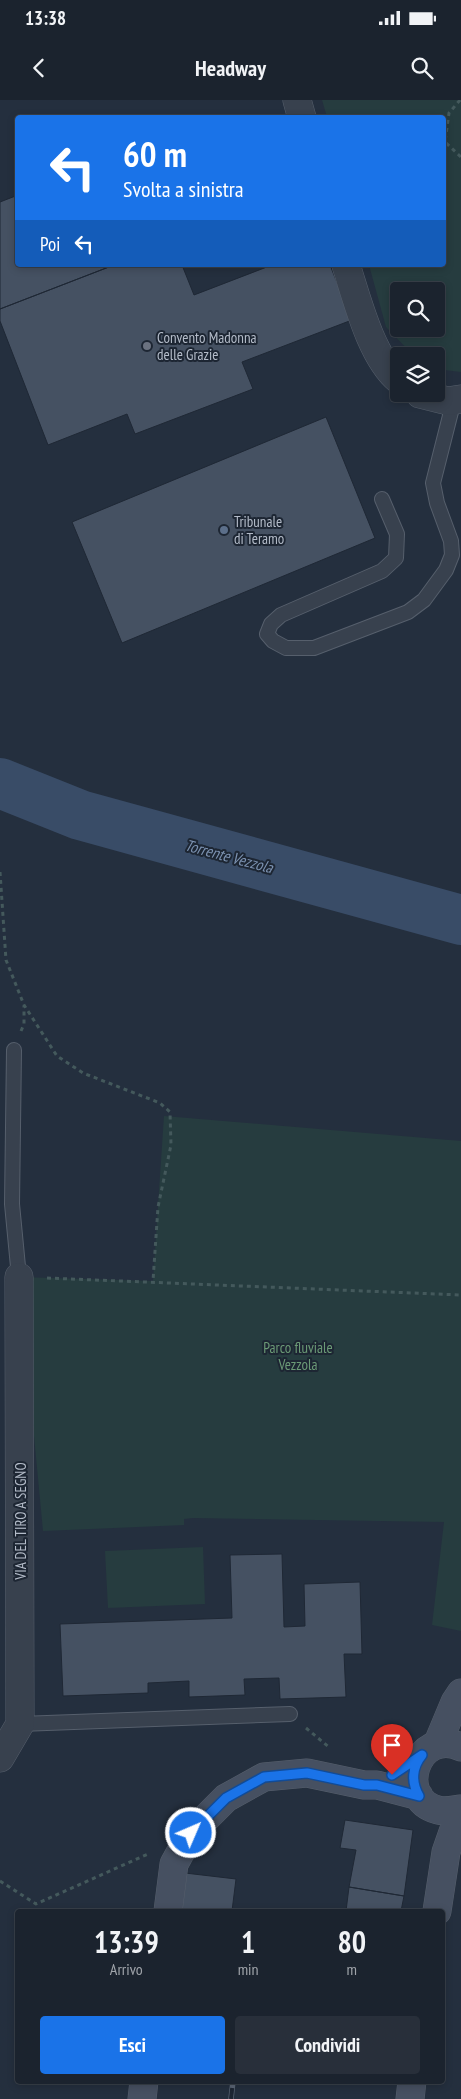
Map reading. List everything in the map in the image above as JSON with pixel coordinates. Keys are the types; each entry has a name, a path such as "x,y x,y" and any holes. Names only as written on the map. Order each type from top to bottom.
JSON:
{"street":[{"path":"296,100 301,115"},
{"path":"347,267 364,323 378,352 390,368"},
{"path":"445,399 458,399"},
{"name":"VIA DEL TIRO A SEGNO","path":"19,1278 20,1724"},
{"path":"446,1852 426,1802 414,1784 414,1772 440,1749 455,1702 461,1693"},
{"path":"0,1758 20,1724"},
{"path":"377,1785 440,1749"},
{"path":"168,1909 174,1864 191,1833 226,1798 264,1777 307,1773 364,1785 377,1785 426,1802 444,1811 461,1809 446,1852 437,1909"},
{"path":"142,2099 144,2084"},
{"path":"410,2099 412,2084"}],"lane":[{"path":"382,499 397,534 396,558 382,571 282,615 271,624 267,634 272,641 286,648 314,648 408,612 424,600 446,570 452,555 451,541 437,503 433,483 458,399"},
{"path":"14,1050 12,1204 19,1278"},
{"path":"20,1724 290,1714"}],"path":[{"path":"446,131 449,114 460,100"},
{"path":"446,144 461,157"},
{"path":"0,872 6,960 24,1005 57,1056 83,1073 160,1103 170,1112 171,1145 158,1207 153,1281"},
{"path":"19,1278 153,1281 461,1295"},
{"path":"0,1881 36,1904 191,1833"}],"green space":[{"path":"322,100 461,100 461,372 445,370 445,347 405,347 396,337 445,337 445,282 390,282 390,331 386,327 370,267 446,267 446,115 326,115"},
{"name":"Parco fluviale Vezzola","path":"164,1116 461,1141 461,1631 432,1625 444,1522 193,1518 184,1519 184,1525 43,1531 19,1277 153,1281"},
{"path":"203,1547 205,1604 108,1608 105,1551"}],"building":[{"path":"15,196 15,267 109,267 0,309 0,202"},
{"name":"Convento Madonna delle Grazie","path":"109,267 183,267 194,295 267,267 331,267 352,320 242,362 253,389 135,434 127,414 48,445 0,321 0,309"},
{"name":"Tribunale di Teramo","path":"326,417 375,538 122,643 72,522"},
{"path":"282,1554 284,1627 305,1626 304,1584 360,1582 362,1654 344,1654 346,1697 280,1699 279,1678 244,1679 245,1695 189,1697 189,1681 148,1683 148,1693 63,1696 60,1624 232,1618 230,1555"},
{"path":"345,1820 413,1830 404,1896 349,1887 356,1850 340,1848"},
{"path":"185,1873 236,1879 232,1909 180,1909"},
{"path":"349,1887 404,1896 401,1909 346,1909"}],"waterway":[{"name":"Torrente Vezzola","path":"0,783 80,815 461,920"}],"railway":[{"path":"231,2099 233,2084"}],"place":[{"name":"Convento Madonna delle Grazie","path":"147,346"},
{"name":"Tribunale di Teramo","path":"224,530"}],"route":[{"path":"191,1833 226,1798 264,1777 307,1773 364,1785 377,1785 419,1796 414,1784 414,1772 422,1755 392,1775"}]}
